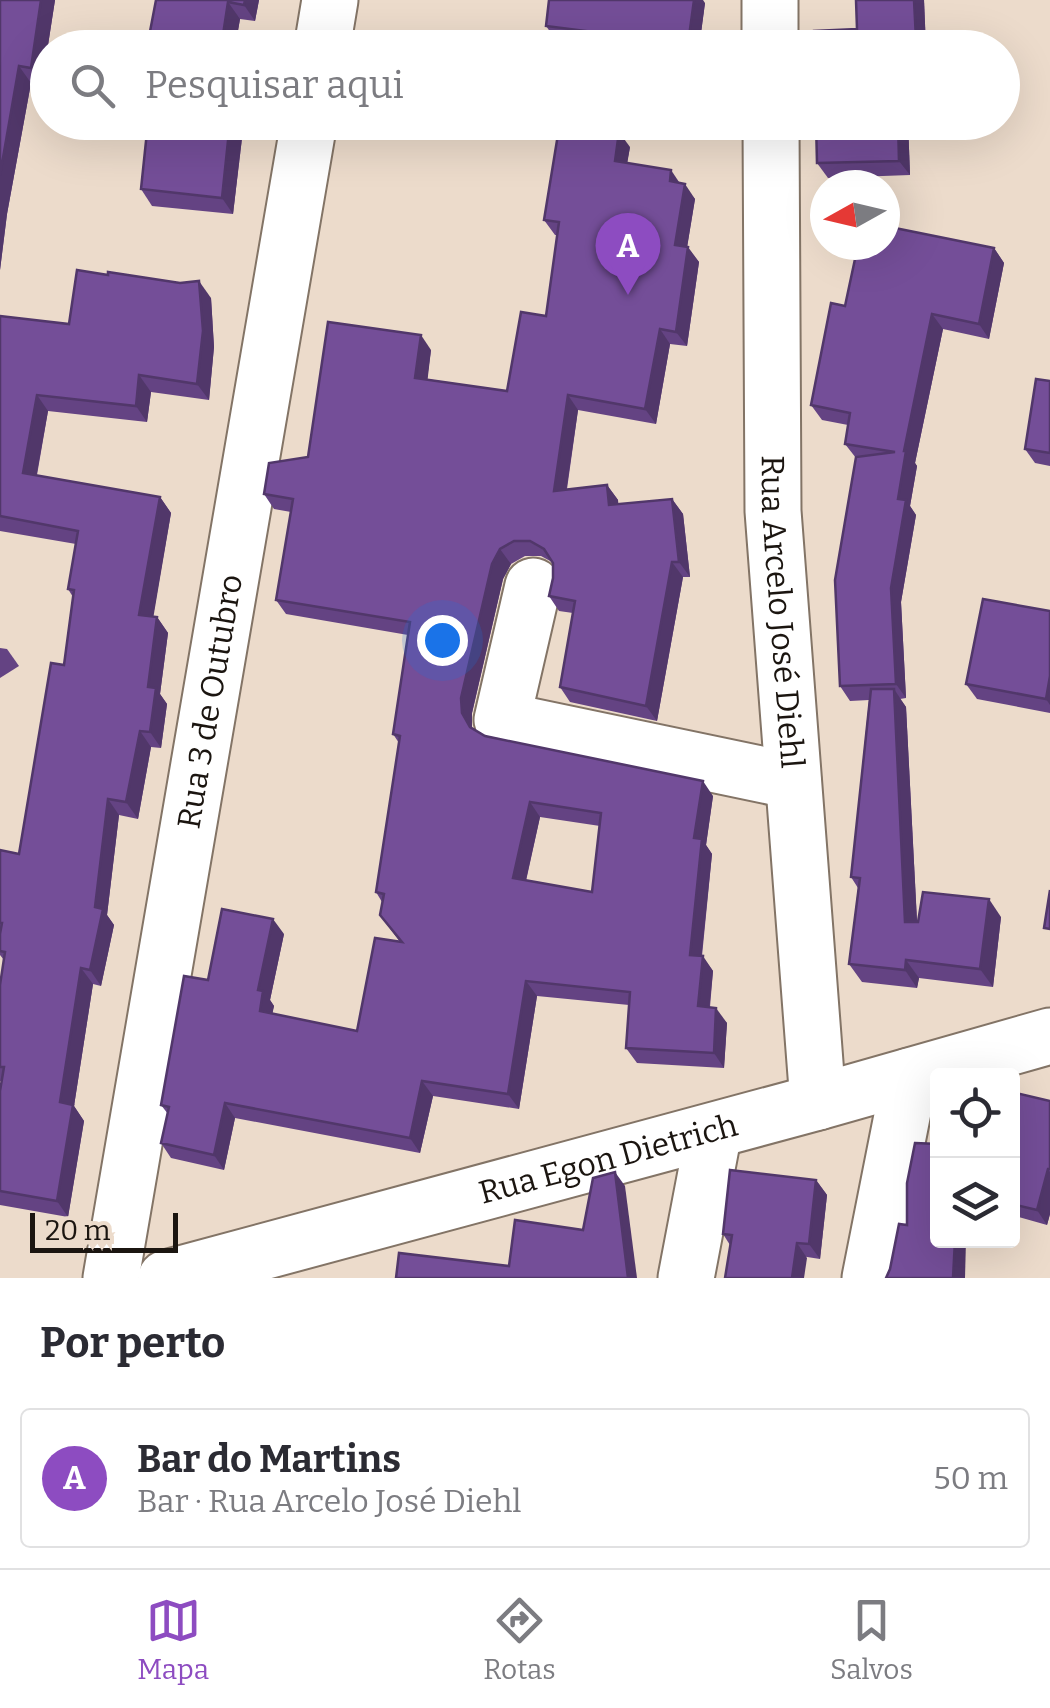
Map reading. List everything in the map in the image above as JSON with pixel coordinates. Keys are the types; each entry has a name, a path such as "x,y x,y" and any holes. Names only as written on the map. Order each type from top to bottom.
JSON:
{"street":[{"path":"325,30 330,0"},
{"path":"770,0 770,30"},
{"name":"Rua 3 de Outubro","path":"112,1278 306,140"},
{"name":"Rua Arcelo José Diehl","path":"771,140 773,511 818,1102"},
{"path":"533,586 502,720 793,781"},
{"name":"Rua Egon Dietrich","path":"166,1278 1050,1036"},
{"path":"870,1278 910,1076"},
{"path":"686,1278 714,1131"}],"building":[{"path":"0,0 41,0 37,30 30,30 30,68 19,66 0,175"},
{"path":"156,0 245,0 244,5 228,2 224,30 150,30"},
{"path":"549,0 694,0 690,30 578,30 546,26"},
{"path":"856,0 914,0 916,30 836,30 857,29"},
{"path":"146,140 228,140 222,198 141,189"},
{"path":"557,140 618,140 615,161 671,170 670,181 685,184 675,245 688,247 676,332 660,329 645,409 568,395 554,491 607,485 609,505 672,499 679,562 672,562 646,706 560,687 575,601 549,596 553,563 544,549 530,541 514,541 500,549 492,564 461,698 462,713 470,727 485,736 703,781 694,838 702,839 690,955 703,956 698,1006 716,1008 714,1053 626,1048 630,992 526,981 508,1094 422,1081 410,1138 225,1103 214,1155 161,1143 169,1107 161,1105 184,976 208,980 222,909 273,919 258,990 263,991 260,1011 357,1031 375,938 402,942 380,915 384,894 376,892 400,736 393,734 410,622 276,600 293,499 264,494 269,463 308,457 328,322 421,335 415,378 507,391 521,312 546,316 559,222 544,220","holes":["530,802 601,813 592,892 513,878"]},
{"path":"816,140 898,140 899,161 817,163"},
{"path":"900,229 994,248 979,324 932,314 898,499 906,500 891,588 896,684 840,686 835,580 856,457 895,452 845,444 850,413 811,405 831,303 845,306 855,260 900,260"},
{"path":"77,270 180,283 199,281 203,331 197,384 139,375 136,406 37,395 23,473 160,497 139,615 157,617 148,687 156,688 150,732 140,731 126,802 108,799 95,907 103,909 90,970 81,968 60,1102 73,1105 57,1201 0,1191 0,1091 4,1067 0,1067 0,985 5,952 0,951 0,850 19,854 51,663 64,665 74,590 68,589 78,531 0,516 0,316 69,324"},
{"path":"1036,379 1050,381 1050,453 1025,449"},
{"path":"983,599 1050,611 1046,699 966,684"},
{"path":"871,689 894,689 905,922 918,922 923,892 989,899 980,969 906,960 905,970 849,964 860,878 851,877"},
{"path":"1050,890 1050,929 1044,928"},
{"path":"1020,1094 1050,1101 1050,1169 1037,1210 1020,1206"},
{"path":"915,1143 930,1144 930,1248 955,1248 953,1278 886,1278 899,1224 907,1225 907,1183"},
{"path":"730,1170 816,1180 809,1244 797,1243 792,1278 725,1278 732,1235 723,1234"},
{"path":"615,1172 628,1278 396,1278 399,1253 509,1266 515,1220 583,1230 593,1178"}],"place":[{"name":"Bar do Martins","path":"628,295"}]}
